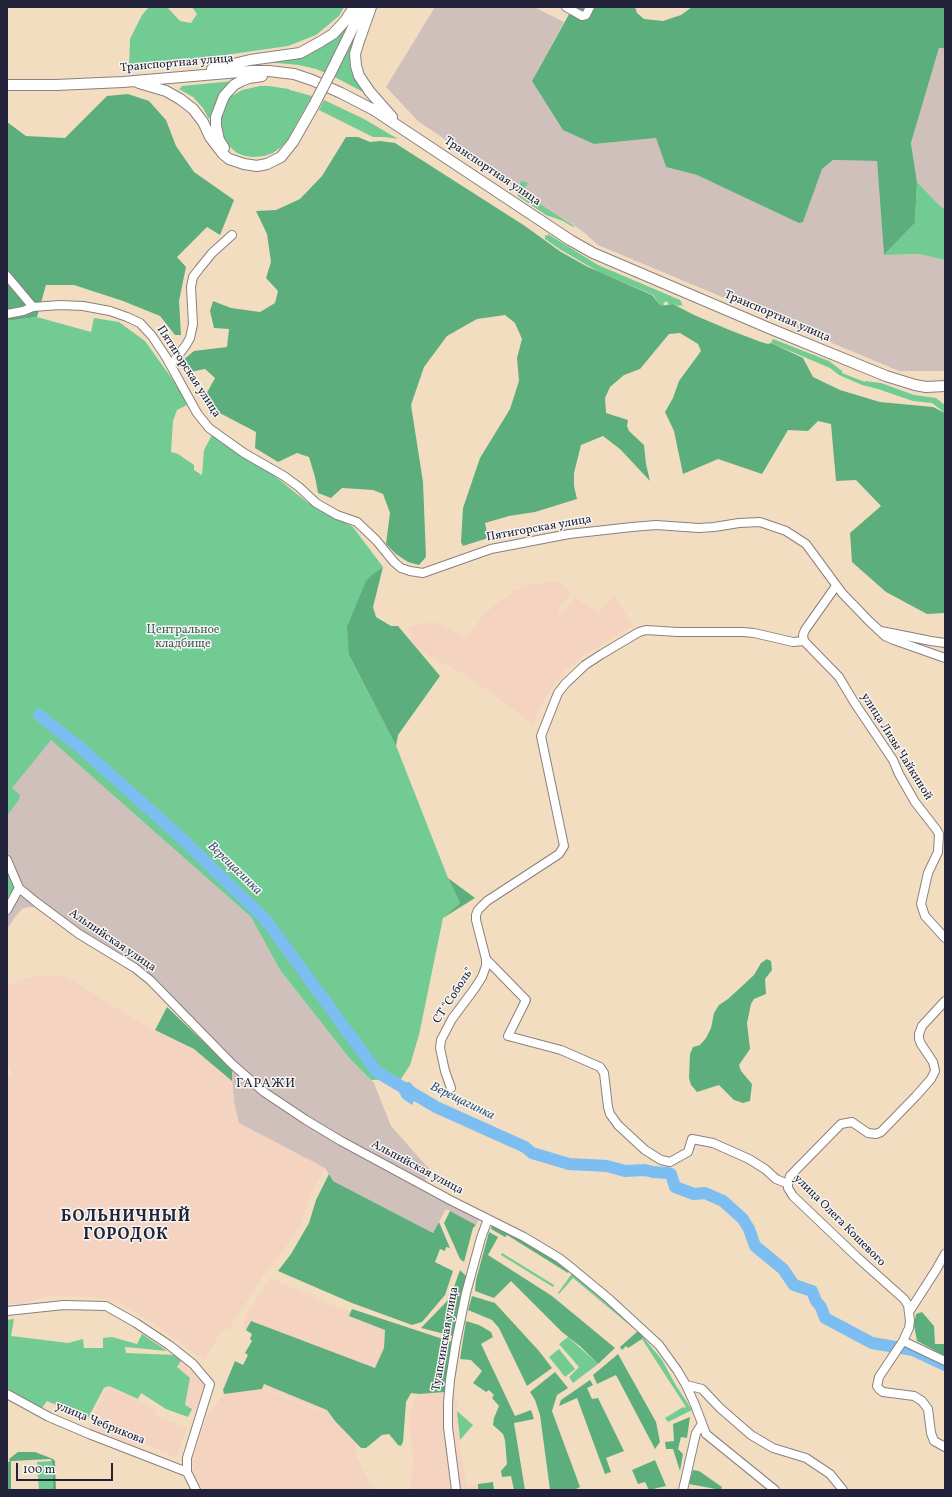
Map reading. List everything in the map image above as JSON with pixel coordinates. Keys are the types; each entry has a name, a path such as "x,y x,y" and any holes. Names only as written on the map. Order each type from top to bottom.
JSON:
{"main road":[{"path":"184,77 250,60 300,53 332,34 345,21 354,7"},
{"path":"131,82 159,89 180,99 193,109 203,122 213,142 223,154 238,163 257,166 274,162 288,150 314,105 362,7"},
{"path":"371,7 355,54 356,66 359,76 370,92 403,128"},
{"name":"Транспортная улица","path":"7,85 131,82 251,71 269,71 294,74 341,93 374,110 570,240 593,253 886,376 926,387 945,386"},
{"path":"257,166 238,158 223,146 219,140 216,126 216,117 219,106 228,90 241,81 260,76 294,74"}],"street":[{"path":"566,7 582,16 586,15 590,7"},
{"path":"170,365 190,338 192,324 191,287 193,277 212,253 232,234"},
{"path":"7,276 32,307"},
{"name":"Пятигорская улица","path":"7,314 23,311 32,307 60,305 83,306 110,311 140,323 170,365 197,413 209,428 244,453 284,476 299,487 316,503 337,515 358,522 401,568 423,573 491,549 569,534 656,525 714,528 739,523 760,522 786,531 806,544 836,586 878,630 890,639 945,658"},
{"path":"804,641 803,635 805,630 836,586"},
{"name":"СТ \"Соболь\"","path":"451,1088 441,1057 441,1040 452,1019 482,977 486,966 486,959 476,916 481,906 487,900 559,854 564,846 541,736 558,693 574,675 602,654 639,632 646,630 743,632 793,642 804,641"},
{"path":"878,630 945,643"},
{"name":"улица Лизы Чайкиной","path":"804,641 839,676 854,702 893,760 915,802 936,829 939,839 938,852 926,878 921,904 925,916 945,938"},
{"path":"7,860 19,888 7,910"},
{"name":"Альпийская улица","path":"19,888 79,934 135,968 150,980 232,1064 264,1092 306,1120 341,1140 524,1237 559,1258 608,1298 659,1345 686,1385 706,1434 775,1490"},
{"name":"улица Олега Кошевого","path":"486,959 526,1000 508,1036 561,1050 600,1067 604,1074 610,1114 618,1125 645,1150 655,1157 665,1161 674,1160 688,1152 692,1140 713,1143 749,1159 776,1178 788,1184 788,1188 793,1196 857,1258 904,1299 908,1305 909,1312"},
{"path":"788,1184 790,1176 841,1124 852,1122 868,1133 876,1134 881,1132 916,1096 933,1075 934,1066 920,1044 919,1034 922,1026 945,1001"},
{"name":"Туапсинская улица","path":"456,1490 448,1427 450,1380 462,1312 481,1238 488,1219"},
{"path":"945,1254 909,1312 910,1321 903,1341 879,1377 877,1386 883,1392 914,1396 922,1401 928,1409 931,1433 934,1441 945,1447"},
{"path":"7,1311 64,1305 106,1306 136,1323 182,1354 197,1368 210,1384 188,1451 186,1465 187,1472 196,1490"},
{"path":"903,1341 945,1362"},
{"path":"686,1385 702,1389 720,1408 751,1435 774,1448 806,1458 830,1474 842,1490"},
{"name":"улица Чебрикова","path":"7,1394 69,1426 187,1472"},
{"path":"683,1490 696,1433 702,1424"}],"shaded area":[{"path":"435,7 534,7 564,22 532,81 594,144 656,138 666,167 697,175 803,222 821,169 833,160 877,161 884,255 919,254 945,260 945,371 899,371 598,245 581,230 522,192 418,121 386,87"},
{"path":"939,48 945,48 945,209 939,205 917,182 911,143"},
{"path":"557,581 571,592 557,611 562,615 575,597 598,614 614,595 633,626 582,656 562,673 546,696 532,724 493,694 462,673 413,647 408,626 435,622 467,638 480,619 499,601 509,596 513,591 530,585"},
{"path":"51,739 251,917 280,970 350,1059 374,1083 391,1126 430,1170 424,1183 482,1213 476,1225 446,1209 433,1233 333,1181 325,1168 239,1123 234,1102 231,1065 146,976 41,908 29,907 22,909 7,929 7,898 10,892 18,896 7,863 7,816 19,800 12,788"},
{"path":"39,975 67,977 142,1024 194,1049 232,1081 234,1102 239,1123 325,1168 310,1196 302,1222 283,1251 266,1271 229,1329 221,1331 205,1361 150,1321 123,1305 105,1298 54,1295 18,1304 7,1304 7,1077 13,1075 7,1064 7,985"},
{"path":"270,1278 339,1308 394,1328 355,1424 229,1375 235,1361 243,1365 248,1355 245,1353 252,1341 250,1339 252,1334 243,1328 249,1311"},
{"path":"183,1357 208,1381 198,1410 185,1405 190,1378 176,1367"},
{"path":"110,1388 153,1407 158,1413 154,1415 187,1428 176,1457 138,1441 135,1448 88,1430 105,1390"},
{"path":"262,1389 352,1424 357,1429 356,1456 374,1490 204,1490 194,1475 192,1461 207,1416 224,1394"},
{"path":"451,1393 459,1402 456,1407 460,1448 467,1486 478,1484 478,1490 410,1490 413,1462 409,1414 415,1399 419,1394"}],"green space":[{"path":"149,7 167,7 180,21 191,23 197,14 192,7 344,7 339,16 316,35 288,46 129,69 130,39 142,15"},
{"path":"573,7 635,7 637,13 644,19 663,21 681,15 692,7 945,7 945,48 939,48 911,143 917,182 915,223 884,255 877,161 833,160 822,169 803,222 799,223 697,175 666,167 656,138 594,144 563,130 532,81"},
{"path":"349,24 342,37 357,43 356,78 363,92 331,75 316,69 299,65 267,62 302,55 316,50 336,39"},
{"path":"234,81 219,95 209,119 203,108 193,97 179,89 182,86"},
{"path":"260,86 289,89 312,96 288,139 281,147 273,153 264,156 245,156 237,153 229,146 223,137 219,120 225,101 231,95 232,96 242,90"},
{"path":"128,94 149,101 166,120 176,146 194,172 234,200 220,235 207,227 177,257 186,267 179,301 181,335 175,335 160,316 123,301 74,285 46,285 37,317 7,321 7,122 26,136 65,138 107,96"},
{"path":"324,100 364,119 398,139 373,137 319,110"},
{"path":"346,137 358,137 370,142 380,141 395,143 525,226 561,252 588,267 652,295 661,306 673,304 694,315 732,331 761,342 768,344 771,343 803,358 813,377 840,390 880,402 933,407 945,413 945,613 927,614 886,592 852,562 850,533 881,506 856,480 836,481 831,424 818,421 808,431 788,430 762,474 718,459 683,474 674,431 665,412 673,398 679,381 701,351 698,344 680,333 669,334 640,369 624,375 610,387 605,398 606,413 628,420 627,426 629,431 644,445 650,481 620,449 603,436 581,445 574,473 574,486 577,499 535,512 509,516 485,523 488,538 463,546 461,542 463,508 480,458 510,409 519,381 517,358 522,339 515,323 505,315 477,319 447,336 424,367 411,405 423,482 426,557 419,565 408,562 396,554 386,544 390,513 383,494 373,490 342,488 331,498 318,493 309,457 297,453 278,462 255,448 256,432 214,410 204,398 215,378 205,369 185,373 182,361 194,351 227,347 229,329 214,328 210,311 213,301 231,308 260,312 275,303 278,291 266,278 271,262 267,234 256,211 276,210 300,199 322,176"},
{"path":"521,181 528,183 522,192 574,226 573,227 563,221 546,215 518,196 517,191"},
{"path":"917,182 939,205 945,209 945,260 919,254 884,255 915,223"},
{"path":"548,234 598,265 680,300 683,306 673,304 668,305 669,304 666,301 663,304 665,306 661,306 653,295 656,296 599,272 561,250 545,239 545,235 547,236"},
{"name":"Центральное кладбище","path":"37,317 91,332 94,318 119,322 145,341 180,390 187,405 177,410 173,421 171,452 178,454 194,465 194,470 202,475 204,450 212,435 271,473 308,503 353,527 383,567 374,573 349,655 397,748 448,878 460,903 443,918 419,1035 410,1065 401,1079 371,1080 350,1059 280,970 251,917 51,740 12,788 20,795 19,800 7,816 7,321"},
{"path":"773,339 829,361 842,371 842,373 865,382 881,383 914,395 936,398 945,405 945,413 932,403 913,401 862,385 839,375 830,368 771,343"},
{"path":"383,567 373,607 376,617 391,626 398,626 440,676 398,735 397,748 349,655 347,627 366,581"},
{"path":"7,863 19,896 10,893 7,898"},
{"path":"448,878 475,898 443,918 460,903"},
{"path":"767,959 771,961 772,970 765,979 766,994 754,999 751,1004 747,1023 750,1049 739,1065 741,1071 752,1084 750,1101 743,1103 734,1100 719,1085 697,1092 691,1085 689,1078 690,1054 693,1047 700,1045 706,1038 711,1028 714,1013 719,1005 728,999 754,975 761,963"},
{"path":"167,1007 232,1069 232,1081 194,1049 155,1030"},
{"path":"329,1174 333,1181 433,1233 439,1222 450,1248 446,1247 445,1251 440,1249 435,1262 453,1271 445,1295 422,1322 412,1325 352,1303 278,1271 291,1254 309,1223 316,1200"},
{"path":"450,1211 476,1225 473,1228 464,1262 460,1259 444,1223"},
{"path":"493,1224 555,1258 570,1270 568,1273 507,1235 505,1237 491,1229"},
{"path":"489,1232 498,1237 488,1255 552,1296 615,1348 598,1364 581,1347 562,1332 511,1281 494,1298 475,1291 476,1280"},
{"path":"502,1253 554,1285 553,1287 501,1255"},
{"path":"460,1270 467,1277 453,1336 421,1328 450,1298"},
{"path":"573,1272 634,1324 632,1327 573,1278 559,1294 558,1293"},
{"path":"472,1296 495,1303 539,1351 552,1368 527,1386 499,1328 492,1320 468,1310"},
{"path":"352,1309 452,1342 445,1392 419,1394 411,1393 406,1402 403,1442 401,1446 398,1445 389,1434 382,1435 366,1448 361,1448 335,1421 327,1410 264,1384 262,1389 224,1394 223,1390 235,1361 243,1365 248,1355 245,1353 252,1341 250,1339 252,1334 246,1330 251,1321 375,1368 384,1348 385,1330 349,1316"},
{"path":"922,1312 934,1326 935,1344 945,1344 945,1356 917,1341 914,1325 916,1314"},
{"path":"14,1319 11,1336 68,1343 83,1339 84,1348 103,1348 103,1338 112,1337 137,1344 142,1334 167,1351 125,1347 126,1353 176,1355 181,1361 177,1367 190,1378 185,1405 192,1409 188,1417 166,1409 141,1393 138,1399 109,1386 104,1388 88,1418 47,1401 42,1408 7,1391 7,1320"},
{"path":"466,1321 479,1325 491,1332 493,1337 481,1344 515,1416 531,1410 534,1419 514,1423 525,1490 514,1490 511,1476 502,1477 501,1471 507,1464 505,1440 503,1434 493,1425 499,1406 492,1398 494,1395 489,1390 486,1392 473,1383 482,1371 471,1360 460,1359"},
{"path":"638,1331 643,1337 642,1339 628,1348 626,1346 622,1350 620,1347"},
{"path":"568,1337 598,1364 573,1383 569,1377 579,1367 559,1344"},
{"path":"643,1337 662,1360 675,1384 692,1410 668,1422 665,1418 683,1407 686,1407 642,1339"},
{"path":"559,1349 575,1369 565,1377 549,1357"},
{"path":"618,1354 656,1422 660,1442 655,1449 616,1375 597,1384 593,1375"},
{"path":"555,1372 568,1388 557,1395 552,1411 580,1487 574,1490 550,1490 540,1415 535,1400 530,1392"},
{"path":"590,1380 593,1385 587,1388 592,1399 598,1398 624,1451 606,1458 611,1472 605,1474 577,1398 559,1406 561,1400"},
{"path":"457,1411 473,1425 460,1440"},
{"path":"690,1417 687,1438 681,1437 678,1449 683,1454 680,1471 673,1449 666,1449 665,1442 674,1441 673,1424"},
{"path":"18,1452 35,1452 55,1461 56,1490 53,1490 52,1461 50,1459 11,1461 11,1490 7,1490 7,1463 10,1461 9,1459"},
{"path":"655,1460 666,1486 649,1490 645,1482 638,1484 632,1470"},
{"path":"52,1461 53,1490 39,1490 37,1462"},
{"path":"693,1470 699,1471 722,1487 721,1490 689,1484"},
{"path":"493,1482 494,1490 478,1490 478,1484"}],"water":[{"path":"410,1082 418,1092 412,1105 402,1098 398,1090 403,1083"}],"waterway":[{"name":"Верещагинка","path":"39,715 82,749 177,834 265,919 377,1072 436,1107 525,1147 532,1153 569,1164 607,1166 625,1171 645,1170 671,1174 675,1187 694,1194 705,1193 723,1201 743,1219 749,1229 755,1246 783,1269 794,1285 812,1291 825,1318 872,1343 913,1350 945,1365"}],"district":[{"name":"ГАРАЖИ","path":"266,1085"},
{"name":"БОЛЬНИЧНЫЙ ГОРОДОК","path":"126,1227"}]}
